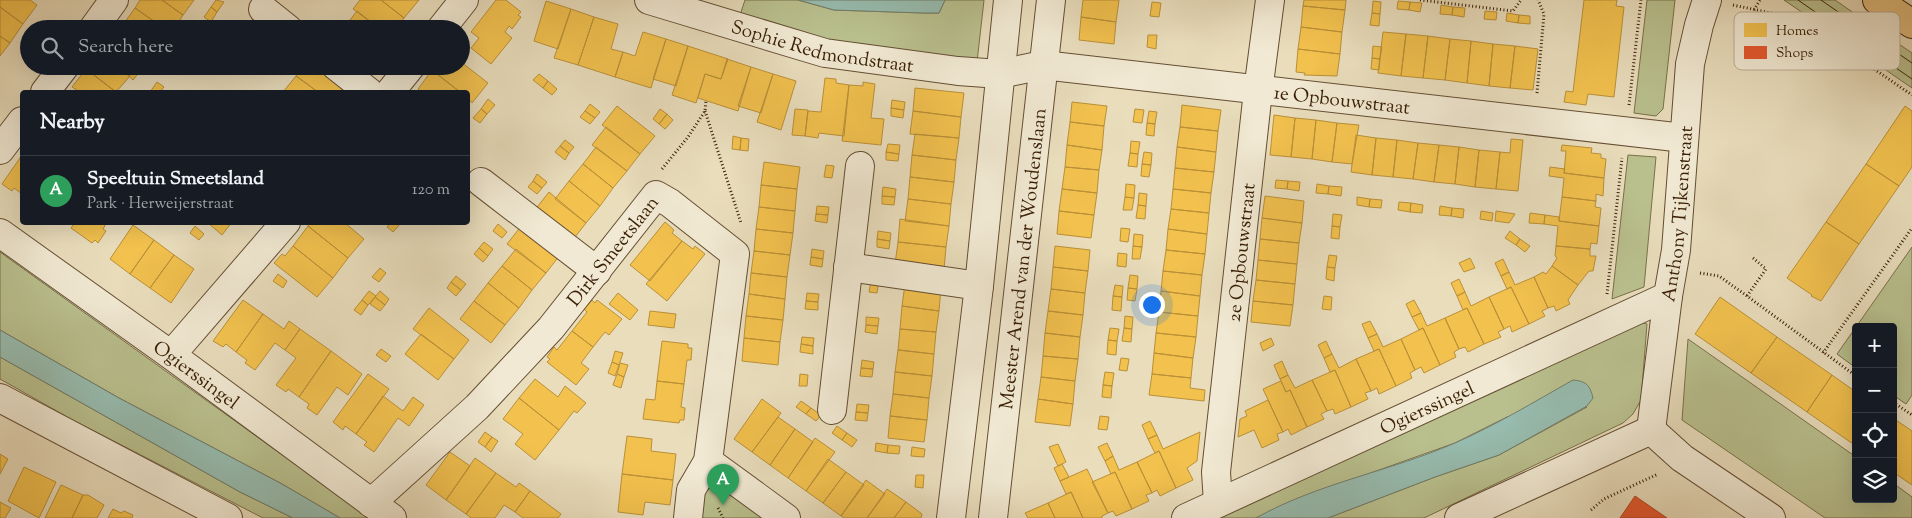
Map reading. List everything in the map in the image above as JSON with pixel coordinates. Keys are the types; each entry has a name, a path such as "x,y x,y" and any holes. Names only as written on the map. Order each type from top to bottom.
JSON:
{"main road":[{"path":"1877,0 1894,12"},
{"path":"1900,16 1912,24"}],"street":[{"path":"100,20 114,0"},
{"path":"448,20 464,0"},
{"name":"Sophie Redmondstraat","path":"649,0 825,52 958,71 1000,74"},
{"path":"951,518 979,286 1008,0"},
{"name":"Meester Arend van der Woudenslaan","path":"993,518 1051,0"},
{"name":"2e Opbouwstraat","path":"1218,504 1216,472 1258,90 1270,0"},
{"name":"Anthony Tijkenstraat","path":"1652,430 1668,296 1676,250 1690,64 1699,25 1718,2"},
{"path":"264,9 277,20"},
{"name":"1e Opbouwstraat","path":"1000,74 1043,65 1684,138"},
{"path":"47,90 58,75"},
{"path":"347,75 366,90"},
{"path":"392,90 404,75"},
{"path":"0,150 20,124"},
{"path":"832,410 860,166"},
{"path":"482,182 596,271"},
{"name":"Dirk Smeetslaan","path":"382,510 551,328 656,195 670,202 735,254"},
{"path":"171,356 283,225"},
{"name":"Ogierssingel","path":"0,233 382,510"},
{"path":"688,518 691,490 708,461 735,254"},
{"path":"848,267 979,286"},
{"name":"Ogierssingel","path":"1186,518 1668,296"},
{"path":"0,398 228,518"},
{"path":"1459,518 1652,430 1682,458 1771,518"},
{"path":"708,461 786,518"}],"path":[{"path":"1420,0 1513,11 1521,0"},
{"path":"1535,121 1544,14 1538,0"},
{"path":"1603,326 1641,0"},
{"path":"1754,10 1760,0"},
{"path":"1718,2 1764,12"},
{"path":"1875,70 1912,95"},
{"path":"706,100 705,111 742,226 735,254"},
{"path":"656,195 657,175 705,111"},
{"path":"1823,353 1912,228"},
{"path":"1747,296 1766,269 1753,258"},
{"path":"1668,296 1701,272 1719,276 1852,373"},
{"path":"1897,405 1912,415"},
{"path":"1590,510 1604,498 1676,466 1682,458"}],"green space":[{"path":"745,0 798,0 834,10 939,13 945,0 984,0 977,62 856,49 743,21 741,12"},
{"path":"1647,0 1675,0 1663,109 1656,116 1634,113"},
{"path":"1784,0 1835,0 1852,12 1801,12"},
{"path":"1900,45 1912,53 1912,88 1886,70 1900,70"},
{"path":"1628,155 1656,157 1644,287 1612,299"},
{"path":"1912,247 1912,395 1906,404 1897,398 1897,323 1859,323"},
{"path":"0,252 370,518 340,518 282,484 119,398 0,330"},
{"path":"1634,320 1647,324 1641,400 1633,414 1623,423 1424,518 1328,518 1499,455 1587,407 1507,417 1455,443 1306,496 1256,518 1207,518"},
{"path":"1852,333 1852,365 1837,354"},
{"path":"1688,339 1852,454 1852,503 1897,503 1897,486 1912,497 1912,518 1825,518 1682,420"},
{"path":"0,357 240,492 293,518 263,518 71,419 0,379"},
{"path":"719,485 765,518 698,518 701,492"}],"water":[{"path":"798,0 945,0 939,13 924,13 834,10"},
{"path":"0,330 119,398 282,484 340,518 293,518 240,492 0,357"},
{"path":"1573,380 1587,384 1593,398 1587,406 1499,455 1328,518 1256,518 1304,495 1406,462 1455,443 1500,421"}],"building: Homes":[{"path":"0,0 30,0 37,5 26,20 20,20 20,22 0,7"},
{"path":"140,0 162,0 183,15 180,20 152,20 135,8"},
{"path":"162,0 194,0 183,15"},
{"path":"216,0 224,2 217,12 211,7"},
{"path":"360,0 381,0 404,18 403,20 368,20 353,9"},
{"path":"381,0 419,0 404,18"},
{"path":"496,0 506,0 521,12 518,15 521,17 512,29 509,26 505,32 512,38 491,64 471,48 479,38 471,32"},
{"path":"1083,0 1119,0 1116,22 1081,17"},
{"path":"1304,0 1346,0 1345,10 1303,6"},
{"path":"1584,0 1617,0 1616,6 1624,7 1614,97 1588,94 1586,105 1564,102 1566,91 1573,92"},
{"path":"546,1 571,9 558,49 534,41"},
{"path":"1373,1 1381,2 1380,14 1372,13"},
{"path":"1398,1 1410,2 1409,10 1397,9"},
{"path":"1152,2 1161,3 1159,17 1150,16"},
{"path":"1410,2 1422,3 1420,12 1409,10"},
{"path":"1441,5 1453,7 1452,15 1440,14"},
{"path":"1303,6 1345,10 1342,32 1301,27"},
{"path":"0,7 20,22 20,28 10,43 0,36"},
{"path":"211,7 217,12 212,20 204,17"},
{"path":"1453,7 1465,8 1464,17 1452,15"},
{"path":"135,8 152,20 126,20"},
{"path":"571,9 594,17 578,65 554,58"},
{"path":"357,11 368,20 350,20"},
{"path":"1485,11 1497,12 1496,20 1484,19"},
{"path":"1372,13 1380,14 1379,26 1370,25"},
{"path":"1507,13 1519,15 1518,23 1506,21"},
{"path":"1519,15 1530,16 1530,24 1518,23"},
{"path":"594,17 618,24 611,49 623,52 615,77 578,65"},
{"path":"1081,17 1116,22 1114,44 1079,40"},
{"path":"1301,27 1342,32 1340,54 1298,49"},
{"path":"643,32 666,39 651,88 615,77 623,52 635,56"},
{"path":"1383,32 1406,34 1401,76 1378,73"},
{"path":"1406,34 1428,36 1423,78 1401,76"},
{"path":"1148,35 1157,35 1156,49 1147,47"},
{"path":"0,36 10,43 0,56"},
{"path":"1428,36 1450,39 1445,80 1423,78"},
{"path":"666,39 688,46 676,86 653,79"},
{"path":"1450,39 1471,41 1467,83 1445,80"},
{"path":"1471,41 1493,44 1489,86 1467,83"},
{"path":"1493,44 1515,46 1510,88 1489,86"},
{"path":"688,46 728,59 721,79 705,74 696,103 672,95"},
{"path":"1373,46 1382,47 1380,59 1372,58"},
{"path":"1515,46 1538,49 1533,90 1510,88"},
{"path":"1298,49 1340,54 1337,76 1304,75 1305,73 1296,72"},
{"path":"1372,58 1380,59 1379,70 1371,69"},
{"path":"727,59 751,67 738,111 698,98 705,74 721,79"},
{"path":"751,67 773,74 761,113 738,106"},
{"path":"470,69 488,83 472,103 470,100 470,90 457,90 438,75 470,75"},
{"path":"539,74 548,81 543,88 533,80"},
{"path":"773,74 796,81 781,130 757,122"},
{"path":"81,75 94,75 113,90 77,90 72,87"},
{"path":"94,75 130,76 118,90 113,90"},
{"path":"128,75 137,75 133,80"},
{"path":"332,75 349,88 347,90 315,90 296,76"},
{"path":"428,75 438,75 457,90 420,90 418,89"},
{"path":"296,76 315,90 285,90"},
{"path":"825,78 836,79 836,83 849,85 844,136 819,133 818,138 805,136 808,111 821,112"},
{"path":"548,81 557,89 552,95 543,88"},
{"path":"157,82 164,87 162,90 151,90"},
{"path":"863,82 875,84 871,118 884,119 881,145 842,141 849,85 863,86"},
{"path":"915,88 964,93 961,117 913,111"},
{"path":"488,99 495,105 487,114 481,109"},
{"path":"892,100 905,102 904,110 891,108"},
{"path":"1072,102 1107,106 1104,126 1070,122"},
{"path":"590,104 600,112 595,118 585,111"},
{"path":"1182,105 1221,110 1218,131 1180,127"},
{"path":"617,106 655,136 640,154 602,125"},
{"path":"1905,106 1912,111 1912,167 1899,186 1866,164"},
{"path":"891,108 904,110 903,118 891,116"},
{"path":"481,109 487,114 480,123 473,118"},
{"path":"660,109 667,114 659,124 653,119"},
{"path":"795,109 808,110 805,136 792,135"},
{"path":"1135,109 1144,110 1142,123 1133,122"},
{"path":"585,111 595,118 590,124 580,117"},
{"path":"913,111 961,117 959,138 910,134"},
{"path":"1149,111 1157,112 1155,124 1147,123"},
{"path":"667,114 673,120 665,129 659,124"},
{"path":"1274,115 1295,118 1291,157 1270,155"},
{"path":"1295,118 1316,120 1312,159 1291,157"},
{"path":"1316,120 1337,123 1332,162 1312,159"},
{"path":"1070,122 1104,126 1102,150 1067,145"},
{"path":"1147,123 1155,124 1154,136 1146,135"},
{"path":"1337,123 1359,125 1352,164 1332,162"},
{"path":"606,127 640,154 627,171 592,145"},
{"path":"1180,127 1218,131 1216,152 1177,147"},
{"path":"915,134 959,138 956,160 912,155"},
{"path":"1356,135 1376,138 1372,175 1351,172"},
{"path":"733,136 741,138 740,150 732,149"},
{"path":"741,138 749,139 748,151 740,150"},
{"path":"1376,138 1397,140 1393,177 1372,175"},
{"path":"1511,139 1523,140 1518,191 1496,189 1500,152 1510,153"},
{"path":"565,140 574,147 569,153 560,146"},
{"path":"1397,140 1418,143 1413,179 1393,177"},
{"path":"1131,141 1140,142 1138,154 1130,153"},
{"path":"1418,143 1439,145 1434,182 1413,179"},
{"path":"888,144 900,145 899,154 886,152"},
{"path":"1067,145 1102,150 1099,170 1065,167"},
{"path":"1439,145 1459,147 1455,184 1434,182"},
{"path":"1562,145 1592,148 1591,153 1601,154 1601,158 1606,159 1604,178 1564,173 1566,151 1561,151"},
{"path":"560,146 569,153 565,160 555,152"},
{"path":"596,147 627,171 613,188 583,164"},
{"path":"1177,147 1216,152 1214,172 1175,168"},
{"path":"1459,147 1479,150 1475,187 1455,184"},
{"path":"1479,150 1500,152 1496,189 1475,187"},
{"path":"886,152 899,154 898,161 886,160"},
{"path":"1144,152 1152,153 1151,165 1142,164"},
{"path":"1130,153 1138,154 1137,167 1128,166"},
{"path":"912,155 956,160 954,182 910,177"},
{"path":"20,158 20,192 14,188 12,191 2,184"},
{"path":"764,162 800,167 797,189 761,185"},
{"path":"583,164 613,188 600,206 569,181"},
{"path":"1142,164 1151,165 1149,177 1141,176"},
{"path":"1866,164 1899,186 1859,244 1826,222"},
{"path":"826,165 834,166 832,178 824,177"},
{"path":"1065,167 1099,170 1097,193 1062,189"},
{"path":"1550,167 1565,169 1564,173 1604,178 1603,196 1596,194 1596,201 1562,197 1564,178 1549,176"},
{"path":"1175,168 1214,172 1211,193 1173,189"},
{"path":"537,174 547,182 542,188 533,181"},
{"path":"910,177 954,182 951,204 908,199"},
{"path":"1276,180 1288,181 1287,189 1275,188"},
{"path":"533,181 542,188 537,194 528,187"},
{"path":"569,181 600,206 586,223 555,199"},
{"path":"1288,181 1300,182 1299,191 1287,189"},
{"path":"1126,184 1135,185 1134,198 1125,197"},
{"path":"1317,184 1329,186 1328,194 1316,193"},
{"path":"761,185 797,189 795,211 759,207"},
{"path":"1329,186 1342,187 1341,196 1328,194"},
{"path":"883,187 896,189 895,197 882,196"},
{"path":"1062,189 1097,193 1094,215 1059,211"},
{"path":"1173,189 1211,193 1209,213 1171,209"},
{"path":"549,192 586,223 572,241 534,211"},
{"path":"1139,193 1147,194 1146,206 1138,205"},
{"path":"882,196 895,197 894,205 882,204"},
{"path":"1265,196 1304,201 1302,223 1262,218"},
{"path":"1125,197 1134,198 1132,210 1123,210"},
{"path":"1357,197 1370,199 1369,207 1357,205"},
{"path":"1562,197 1596,201 1595,207 1601,208 1599,226 1559,221"},
{"path":"908,199 951,204 949,226 905,221"},
{"path":"1370,199 1382,200 1381,208 1369,207"},
{"path":"1399,202 1411,203 1410,212 1398,210"},
{"path":"1411,203 1423,205 1422,213 1410,212"},
{"path":"1138,205 1146,206 1145,219 1136,218"},
{"path":"817,206 829,207 828,215 816,214"},
{"path":"1440,206 1452,208 1451,216 1439,215"},
{"path":"759,207 795,211 793,233 756,229"},
{"path":"1452,208 1464,209 1463,218 1451,216"},
{"path":"1171,209 1209,213 1207,234 1168,229"},
{"path":"1059,211 1094,215 1091,238 1057,234"},
{"path":"1481,211 1493,213 1492,221 1480,219"},
{"path":"1496,211 1515,214 1509,223 1495,221"},
{"path":"1530,213 1545,215 1544,224 1529,223"},
{"path":"816,214 828,215 827,223 815,221"},
{"path":"1333,214 1342,215 1340,227 1332,226"},
{"path":"1545,215 1559,217 1559,221 1599,226 1597,244 1591,243 1590,249 1556,246 1558,226 1544,224"},
{"path":"1262,218 1302,223 1299,243 1260,239"},
{"path":"900,219 949,226 946,247 898,242"},
{"path":"665,222 674,230 672,233 682,241 650,281 630,265"},
{"path":"1826,222 1859,244 1821,301 1787,278"},
{"path":"498,224 507,232 502,238 493,231"},
{"path":"73,225 105,225 103,229 106,231 98,243 95,240 92,243 71,228"},
{"path":"133,225 154,240 130,274 110,259"},
{"path":"210,225 230,225 222,235"},
{"path":"348,225 364,239 348,258 308,226"},
{"path":"389,225 399,225 393,232 387,227"},
{"path":"522,225 560,255 546,273 507,244"},
{"path":"195,226 204,234 199,240 190,233"},
{"path":"308,226 348,258 333,278 293,246"},
{"path":"1332,226 1340,227 1339,239 1331,238"},
{"path":"1121,228 1130,229 1128,242 1120,241"},
{"path":"756,229 793,233 790,255 754,251"},
{"path":"1168,229 1207,234 1205,254 1166,250"},
{"path":"878,231 891,233 890,241 877,239"},
{"path":"1510,231 1520,239 1516,245 1505,238"},
{"path":"1134,234 1143,235 1142,247 1133,246"},
{"path":"877,239 890,241 889,249 877,247"},
{"path":"1260,239 1299,243 1297,264 1258,260"},
{"path":"1520,239 1530,246 1525,252 1516,245"},
{"path":"154,240 174,255 150,288 130,274"},
{"path":"682,241 693,249 695,246 705,254 667,301 646,284"},
{"path":"484,242 493,249 488,256 479,248"},
{"path":"898,242 946,247 944,270 895,264"},
{"path":"293,246 333,278 317,297 274,263 282,254 285,256"},
{"path":"1055,246 1090,250 1088,271 1053,267"},
{"path":"1133,246 1142,247 1140,259 1132,259"},
{"path":"1556,246 1590,249 1590,256 1596,256 1593,271 1589,271 1578,285 1552,266 1557,258 1555,256"},
{"path":"479,248 488,256 483,262 474,254"},
{"path":"516,249 546,273 532,290 502,266"},
{"path":"812,249 824,251 823,259 811,257"},
{"path":"1166,250 1205,254 1202,275 1163,271"},
{"path":"754,251 790,255 787,277 751,273"},
{"path":"1118,253 1127,254 1126,267 1117,266"},
{"path":"174,255 194,269 171,303 150,288"},
{"path":"1329,255 1337,256 1335,268 1327,267"},
{"path":"811,257 823,259 822,267 810,265"},
{"path":"1470,258 1475,268 1464,272 1459,263"},
{"path":"1503,259 1509,272 1501,276 1495,263"},
{"path":"1258,260 1297,264 1295,284 1256,280"},
{"path":"502,266 532,290 519,308 488,283"},
{"path":"1552,266 1578,285 1568,300 1570,304 1556,311 1554,306 1548,308 1534,277 1543,272 1546,274"},
{"path":"1053,267 1088,271 1085,293 1051,289"},
{"path":"1327,267 1335,268 1334,281 1326,279"},
{"path":"380,268 386,273 379,282 372,277"},
{"path":"1163,271 1202,275 1200,296 1161,291"},
{"path":"1509,272 1515,285 1534,277 1548,308 1542,311 1545,316 1529,324 1511,287 1507,289 1501,276"},
{"path":"751,273 787,277 785,299 749,294"},
{"path":"278,274 287,281 283,288 273,281"},
{"path":"1130,275 1138,276 1137,289 1128,288"},
{"path":"456,276 466,284 461,290 451,282"},
{"path":"1459,279 1465,292 1457,296 1451,283"},
{"path":"871,280 879,281 877,293 869,292"},
{"path":"1256,280 1295,284 1293,305 1253,301"},
{"path":"451,282 461,290 456,296 447,288"},
{"path":"488,283 519,308 505,325 474,301"},
{"path":"905,284 941,288 939,311 902,306"},
{"path":"1115,285 1123,286 1122,297 1113,296"},
{"path":"1511,287 1529,324 1512,332 1510,326 1504,329 1489,297"},
{"path":"1128,288 1137,289 1135,301 1127,300"},
{"path":"1051,289 1085,293 1083,315 1048,311"},
{"path":"369,291 376,296 368,305 362,300"},
{"path":"380,291 389,299 385,305 375,297"},
{"path":"1161,291 1200,296 1198,316 1159,312"},
{"path":"1465,292 1471,306 1489,297 1504,329 1498,332 1501,337 1484,344 1467,308 1463,310 1457,296"},
{"path":"618,293 638,310 630,320 609,304"},
{"path":"807,293 819,294 818,302 806,301"},
{"path":"749,294 785,299 783,320 746,316"},
{"path":"1113,296 1122,297 1121,311 1112,310"},
{"path":"1324,296 1332,297 1331,310 1322,309"},
{"path":"375,297 385,305 380,311 370,304"},
{"path":"1720,297 1777,337 1751,373 1695,334"},
{"path":"243,300 263,314 236,352 226,344 223,347 213,341"},
{"path":"362,300 368,305 361,315 354,310"},
{"path":"592,300 595,303 597,300 622,319 609,335 605,332 593,347 572,331 587,312 584,309"},
{"path":"1414,300 1421,313 1412,317 1406,304"},
{"path":"474,301 505,325 491,343 460,319"},
{"path":"806,301 818,302 818,310 805,309"},
{"path":"1253,301 1293,305 1290,326 1251,322"},
{"path":"902,306 939,311 936,332 900,329"},
{"path":"429,308 469,340 454,359 413,329"},
{"path":"1467,308 1484,344 1468,352 1465,347 1459,349 1445,318"},
{"path":"650,311 676,314 674,328 648,325"},
{"path":"1048,311 1083,315 1080,337 1045,333"},
{"path":"1159,312 1198,316 1196,337 1156,333"},
{"path":"1421,313 1427,326 1445,318 1459,349 1454,352 1456,357 1440,365 1423,328 1419,330 1412,317"},
{"path":"263,314 284,329 289,321 300,329 285,350 275,343 255,370 245,363 247,360 236,352"},
{"path":"746,316 783,320 780,342 744,338"},
{"path":"1125,316 1133,317 1132,329 1124,328"},
{"path":"866,317 879,318 878,326 866,325"},
{"path":"1370,321 1377,334 1368,338 1362,324"},
{"path":"866,325 878,326 877,334 865,332"},
{"path":"1110,328 1119,329 1117,341 1108,340"},
{"path":"1124,328 1132,329 1131,342 1122,341"},
{"path":"1423,328 1440,365 1424,373 1421,367 1415,370 1401,339"},
{"path":"300,329 331,351 299,397 288,389 286,392 276,385 296,358 285,350"},
{"path":"900,329 936,332 934,354 898,350"},
{"path":"572,331 593,347 581,363 589,369 576,385 547,362 550,359 547,357 554,347 557,350"},
{"path":"1045,333 1080,337 1078,359 1043,356"},
{"path":"1156,333 1196,337 1193,358 1154,353"},
{"path":"421,334 454,359 438,380 405,354"},
{"path":"1377,334 1383,347 1401,339 1415,370 1410,373 1412,378 1396,386 1379,349 1374,351 1368,338"},
{"path":"802,337 814,338 813,346 801,344"},
{"path":"1777,337 1832,375 1807,412 1751,373"},
{"path":"744,338 780,342 778,365 742,361"},
{"path":"1271,338 1274,345 1263,351 1260,343"},
{"path":"1108,340 1117,341 1116,355 1107,354"},
{"path":"662,341 688,344 688,348 692,348 691,360 687,360 684,384 657,381"},
{"path":"1326,341 1332,354 1324,358 1318,345"},
{"path":"801,344 813,346 813,354 800,352"},
{"path":"381,349 391,356 386,362 376,355"},
{"path":"1379,349 1396,386 1379,394 1377,388 1371,391 1356,359"},
{"path":"898,350 934,354 932,376 895,372"},
{"path":"331,351 362,374 348,395 337,387 317,415 307,408 309,404 299,397"},
{"path":"615,351 623,353 619,365 612,362"},
{"path":"1154,353 1193,358 1191,378 1152,374"},
{"path":"1332,354 1339,368 1356,359 1371,391 1365,393 1368,399 1351,407 1335,370 1330,372 1324,358"},
{"path":"1043,356 1078,359 1075,381 1041,377"},
{"path":"1121,358 1129,359 1127,371 1119,370"},
{"path":"862,360 874,362 873,369 861,368"},
{"path":"1282,361 1288,375 1280,379 1274,365"},
{"path":"612,362 619,365 615,376 608,373"},
{"path":"620,363 628,365 624,377 617,374"},
{"path":"861,368 873,369 872,377 860,376"},
{"path":"1335,370 1351,407 1335,414 1333,409 1327,411 1312,380"},
{"path":"895,372 932,376 929,398 893,394"},
{"path":"1105,372 1114,373 1112,386 1103,385"},
{"path":"368,374 389,389 356,434 345,426 343,430 333,422"},
{"path":"617,374 624,377 621,388 613,385"},
{"path":"800,374 808,375 807,386 799,386"},
{"path":"1152,374 1191,378 1190,388 1205,390 1204,401 1149,395"},
{"path":"1288,375 1295,388 1312,380 1327,411 1321,414 1324,419 1307,427 1290,390 1286,392 1280,379"},
{"path":"1832,375 1852,389 1852,443 1807,412"},
{"path":"1041,377 1075,381 1073,404 1038,399"},
{"path":"535,379 558,397 565,386 586,403 577,413 574,411 559,430 519,398"},
{"path":"657,381 684,384 681,407 685,408 684,420 680,420 679,423 643,419 646,399 655,400"},
{"path":"1281,381 1286,392 1290,390 1307,427 1291,435 1288,429 1283,432 1263,389"},
{"path":"1103,385 1112,386 1111,398 1102,397"},
{"path":"893,394 929,398 927,420 890,416"},
{"path":"383,396 403,411 413,397 424,405 409,426 398,418 374,452 364,445 367,442 356,434"},
{"path":"519,398 559,430 535,460 515,444 523,434 503,419"},
{"path":"762,399 781,413 752,452 734,439"},
{"path":"1038,399 1073,404 1070,426 1035,422"},
{"path":"1268,400 1283,432 1277,434 1279,440 1262,448 1254,430 1238,437 1240,419 1247,416 1245,411"},
{"path":"801,401 811,408 806,414 796,407"},
{"path":"857,404 869,405 868,413 856,412"},
{"path":"811,408 821,415 816,421 806,414"},
{"path":"856,412 868,413 867,421 855,420"},
{"path":"890,416 927,420 924,442 888,438"},
{"path":"1100,416 1109,417 1107,430 1098,429"},
{"path":"778,417 795,429 770,465 752,452"},
{"path":"1150,421 1157,435 1148,439 1142,425"},
{"path":"1897,421 1912,431 1912,485 1897,475"},
{"path":"837,426 847,433 842,440 832,433"},
{"path":"795,429 813,442 788,478 770,465"},
{"path":"485,432 492,437 485,447 478,442"},
{"path":"1200,432 1197,461 1187,468 1193,480 1176,488 1159,451 1155,453 1148,439 1157,435 1163,449"},
{"path":"847,433 857,440 852,447 842,440"},
{"path":"627,436 652,439 651,451 676,454 673,480 622,474"},
{"path":"492,437 498,441 491,452 485,447"},
{"path":"815,438 835,452 806,491 788,478"},
{"path":"876,443 888,445 887,453 875,451"},
{"path":"1107,443 1113,456 1105,461 1098,447"},
{"path":"1058,444 1066,462 1058,466 1049,447"},
{"path":"888,445 900,446 899,454 887,453"},
{"path":"912,447 925,449 924,457 911,456"},
{"path":"1159,451 1176,488 1160,496 1157,490 1152,493 1137,462"},
{"path":"450,452 470,466 446,500 426,485"},
{"path":"0,454 8,459 0,474"},
{"path":"1113,456 1119,470 1137,462 1152,493 1146,495 1149,501 1132,509 1115,472 1111,474 1105,461"},
{"path":"475,458 496,473 466,514 446,500"},
{"path":"828,459 846,472 823,503 806,491"},
{"path":"1062,464 1069,477 1060,481 1054,468"},
{"path":"24,467 56,482 39,518 8,501"},
{"path":"1087,469 1108,513 1102,516 1102,518 1083,518 1071,492 1066,494 1060,481"},
{"path":"846,472 864,485 841,516 823,503"},
{"path":"1115,472 1132,509 1116,516 1113,511 1108,513 1092,482"},
{"path":"496,473 516,487 519,483 530,491 515,512 504,505 495,518 471,518 466,514"},
{"path":"622,474 673,480 670,505 645,502 643,515 618,512"},
{"path":"916,475 924,475 923,488 915,487"},
{"path":"866,480 885,494 867,518 844,518 841,516"},
{"path":"61,485 83,495 72,518 45,518"},
{"path":"887,489 906,502 894,518 867,518"},
{"path":"530,491 561,514 558,518 523,518 515,512"},
{"path":"1071,492 1083,518 1055,518 1048,503"},
{"path":"83,495 88,495 104,505 97,518 72,518"},
{"path":"0,502 11,508 5,518 0,518"},
{"path":"906,502 922,514 921,518 894,518"},
{"path":"1048,503 1055,518 1028,518 1025,513"},
{"path":"113,509 121,513 124,511 133,515 132,518 108,518"}],"building: Shops":[{"path":"1635,496 1667,518 1620,518"}],"tram line":[{"path":"1798,0 1815,12"},
{"path":"1821,0 1838,12"},
{"path":"1900,55 1912,63"},
{"path":"1899,70 1912,79"}],"place":[{"name":"Speeltuin Smeetsland","path":"723,505"}]}
